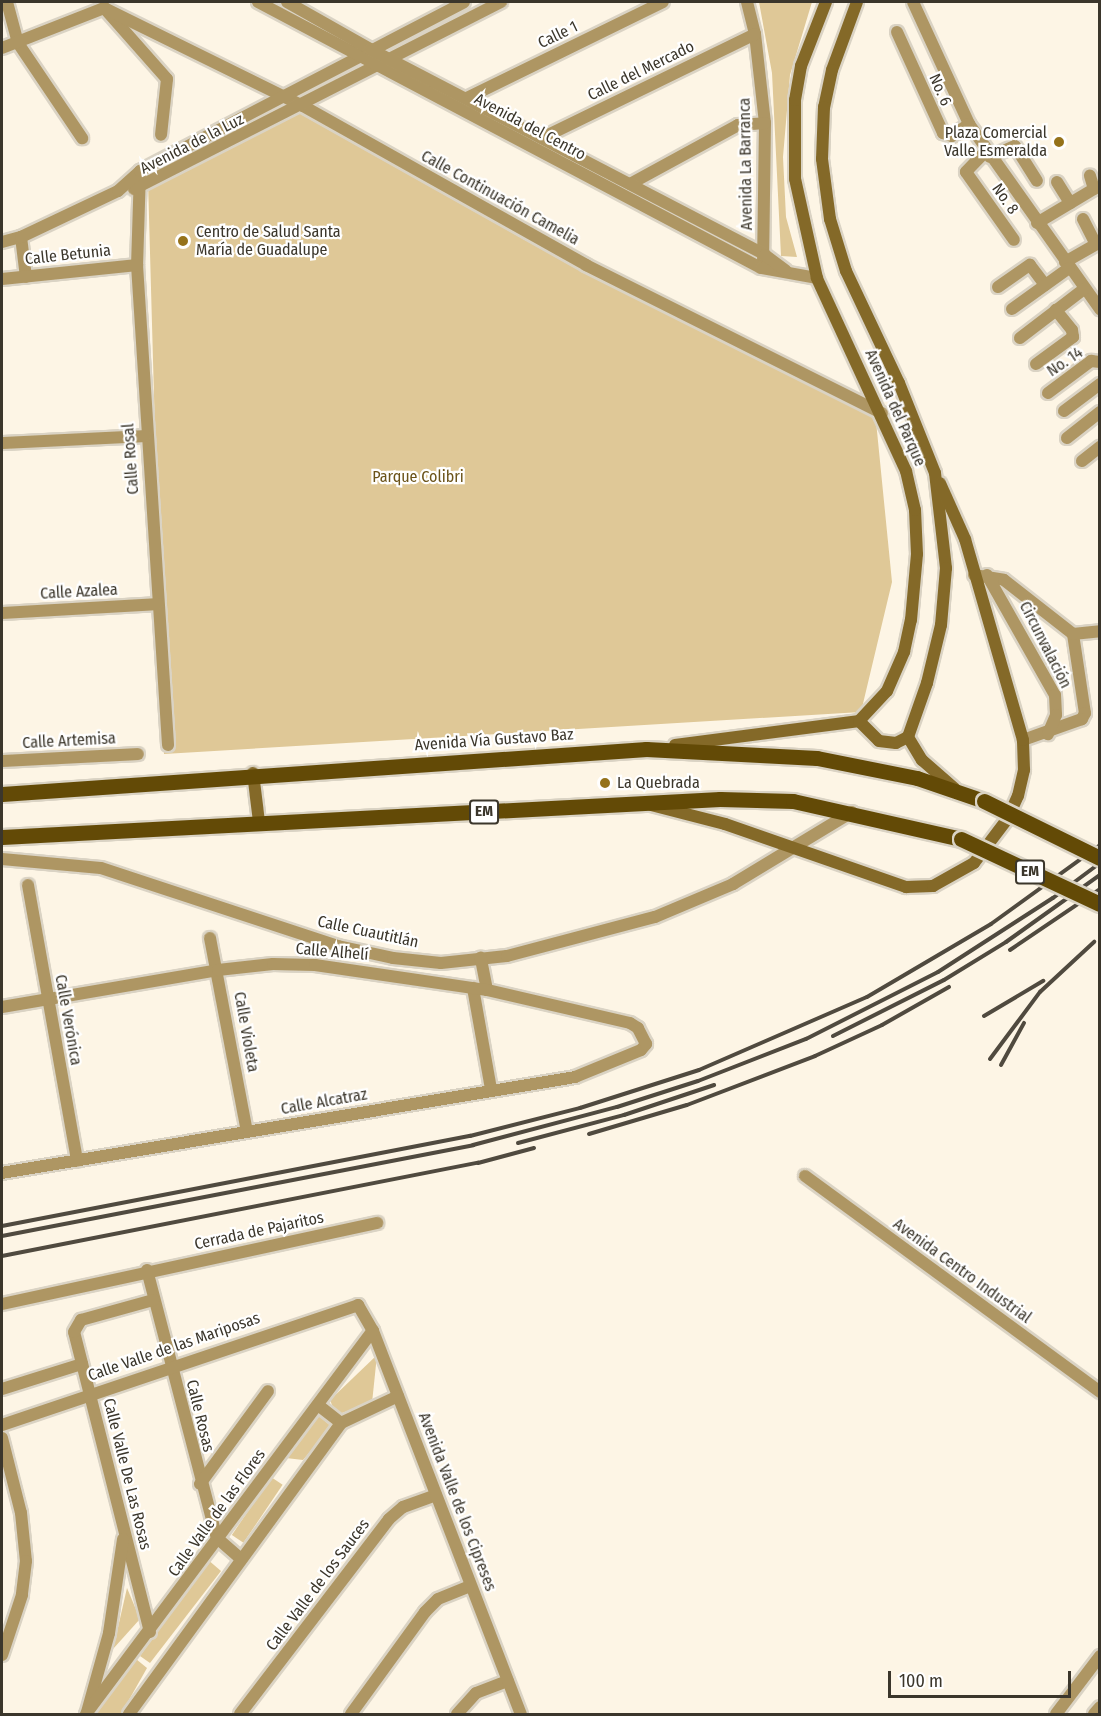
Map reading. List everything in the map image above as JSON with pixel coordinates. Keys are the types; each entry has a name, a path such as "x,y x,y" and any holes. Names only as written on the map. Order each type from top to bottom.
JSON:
{"main road":[{"name":"Avenida del Parque","path":"826,2 801,66 792,138 801,222 817,278 882,413 906,471 915,510 917,554 904,651 887,691 859,721"},
{"name":"Avenida del Parque","path":"857,2 832,70 824,107 822,159 830,219 846,271 899,383 935,473 946,568 941,625 927,682 908,737"},
{"path":"647,804 725,824 906,886 933,886 957,876 974,863 1008,818 1024,770 1023,741 981,575 959,520 935,473"},
{"path":"646,749 859,721 879,741 896,743 908,737 922,760 958,791"},
{"name":"Avenida Vía Gustavo Baz","path":"2,794 84,790 253,773 646,749 817,758 875,768 958,791 984,801 1100,858"},
{"path":"253,773 259,822"},
{"name":"EM","path":"2,837 720,799 794,801 852,812 962,839 1100,904"}],"street":[{"path":"7,2 18,43 82,138"},
{"name":"Avenida del Centro","path":"258,2 384,62 761,268 817,278"},
{"name":"Avenida del Centro","path":"291,2 364,52"},
{"name":"Avenida de la Luz","path":"118,191 140,171 284,97 364,52 464,2"},
{"name":"Avenida de la Luz","path":"118,191 140,189 501,2"},
{"name":"Calle 1","path":"467,98 663,2"},
{"name":"Avenida La Barranca","path":"747,2 755,34 765,123 765,255 761,268"},
{"path":"913,2 969,124 1084,289 1098,304"},
{"path":"2,48 101,5 167,79 160,135"},
{"name":"Calle Continuación Camelia","path":"101,5 303,106 586,265 882,413"},
{"name":"No. 6","path":"897,32 943,133 952,136 969,124"},
{"name":"Calle del Mercado","path":"542,138 755,34"},
{"name":"Avenida del Centro","path":"384,62 467,98 765,255 790,273"},
{"path":"630,184 738,125 765,123"},
{"path":"988,154 1015,146 1037,181"},
{"name":"No. 8","path":"988,154 966,172 1014,240"},
{"name":"Calle Rosal","path":"140,171 137,265 146,436 168,745"},
{"path":"1037,223 1094,189 1090,176"},
{"path":"1058,182 1070,203"},
{"path":"2,242 21,237 118,191"},
{"path":"1012,309 1098,243 1083,219"},
{"path":"21,237 26,276"},
{"name":"Calle Betunia","path":"2,279 137,265"},
{"path":"998,287 1030,265 1045,285"},
{"path":"1020,338 1084,289"},
{"path":"1036,364 1073,337 1072,330 1056,310"},
{"name":"No. 14","path":"1048,393 1091,361 1100,362"},
{"path":"1064,411 1100,384"},
{"path":"1067,438 1100,412"},
{"path":"2,443 146,436"},
{"path":"1082,461 1100,447"},
{"name":"Circunvalación","path":"981,575 1004,580 1073,634 1085,713 1078,723 1023,741"},
{"name":"Circunvalación","path":"981,575 1055,696 1056,715 1048,734"},
{"name":"Calle Azalea","path":"2,613 158,604"},
{"name":"Circunvalación","path":"1073,634 1100,631"},
{"name":"Calle Artemisa","path":"2,761 138,753"},
{"name":"Calle Cuautitlán","path":"2,859 101,868 327,943 393,958 441,963 507,956 655,916 733,884 852,812"},
{"name":"Calle Verónica","path":"28,885 77,1161"},
{"name":"Calle Violeta","path":"210,938 218,970 247,1132"},
{"path":"481,958 487,990"},
{"name":"Calle Alhelí","path":"2,1007 48,1001 218,970 315,965 487,990 630,1023 638,1028 646,1044"},
{"path":"473,988 491,1089"},
{"name":"Calle Alcatraz","path":"2,1173 491,1089 574,1077 641,1050 646,1044"},
{"name":"Avenida Centro Industrial","path":"805,1176 1100,1392"},
{"name":"Cerrada de Pajaritos","path":"2,1304 147,1270 377,1223"},
{"name":"Calle Rosas","path":"147,1270 200,1484 217,1538"},
{"name":"Calle Valle De Las Rosas","path":"150,1632 74,1332 76,1324 153,1300"},
{"name":"Calle Valle de las Mariposas","path":"2,1425 171,1365 358,1305"},
{"name":"Avenida Valle de los Cipreses","path":"358,1305 373,1331 521,1714"},
{"name":"Calle Valle de las Flores","path":"87,1714 373,1331"},
{"name":"Calle Valle de las Mariposas","path":"2,1389 82,1364"},
{"path":"200,1484 268,1391"},
{"path":"129,1714 240,1558 341,1423 398,1396"},
{"path":"318,1405 341,1423"},
{"path":"2,1438 21,1513 26,1561 22,1595 2,1655"},
{"name":"Calle Valle de los Sauces","path":"240,1714 389,1519 403,1507 436,1495"},
{"path":"87,1714 109,1633 124,1530"},
{"path":"217,1538 240,1558"},
{"path":"351,1714 425,1612 438,1599 471,1586"},
{"path":"1056,1714 1100,1656"},
{"path":"457,1714 476,1693 508,1681"},
{"path":"1094,1714 1100,1707"}],"green space":[{"path":"759,2 812,2 790,75 783,157 786,217 797,257 781,256 772,73"},
{"name":"Parque Colibri","path":"310,109 523,239 875,411 892,582 861,712 164,754 148,181"},
{"path":"377,1355 372,1403 336,1415 330,1400"},
{"path":"319,1416 332,1427 303,1460 286,1458"},
{"path":"271,1477 283,1485 243,1543 232,1535"},
{"path":"207,1559 221,1571 150,1663 140,1656"},
{"path":"127,1588 140,1619 113,1649"},
{"path":"136,1659 147,1668 121,1714 94,1714"}],"railway":[{"path":"2,1226 470,1136 580,1108 699,1070 867,997 991,924 1100,845"},
{"path":"2,1236 473,1145 617,1107 698,1081 806,1039 938,972 1053,898 1100,863"},
{"path":"833,1036 944,980 1006,942 1100,875"},
{"path":"1010,950 1100,889"},
{"path":"990,1059 1040,992 1094,942"},
{"path":"984,1016 1043,981"},
{"path":"589,1134 687,1105 815,1056 882,1025 949,987"},
{"path":"1001,1065 1024,1023"},
{"path":"518,1143 624,1115 714,1085"},
{"path":"2,1256 478,1163 534,1148"}],"place":[{"name":"Plaza Comercial Valle Esmeralda","path":"1059,142"},
{"name":"Centro de Salud Santa María de Guadalupe","path":"183,241"},
{"name":"La Quebrada","path":"605,783"}]}
